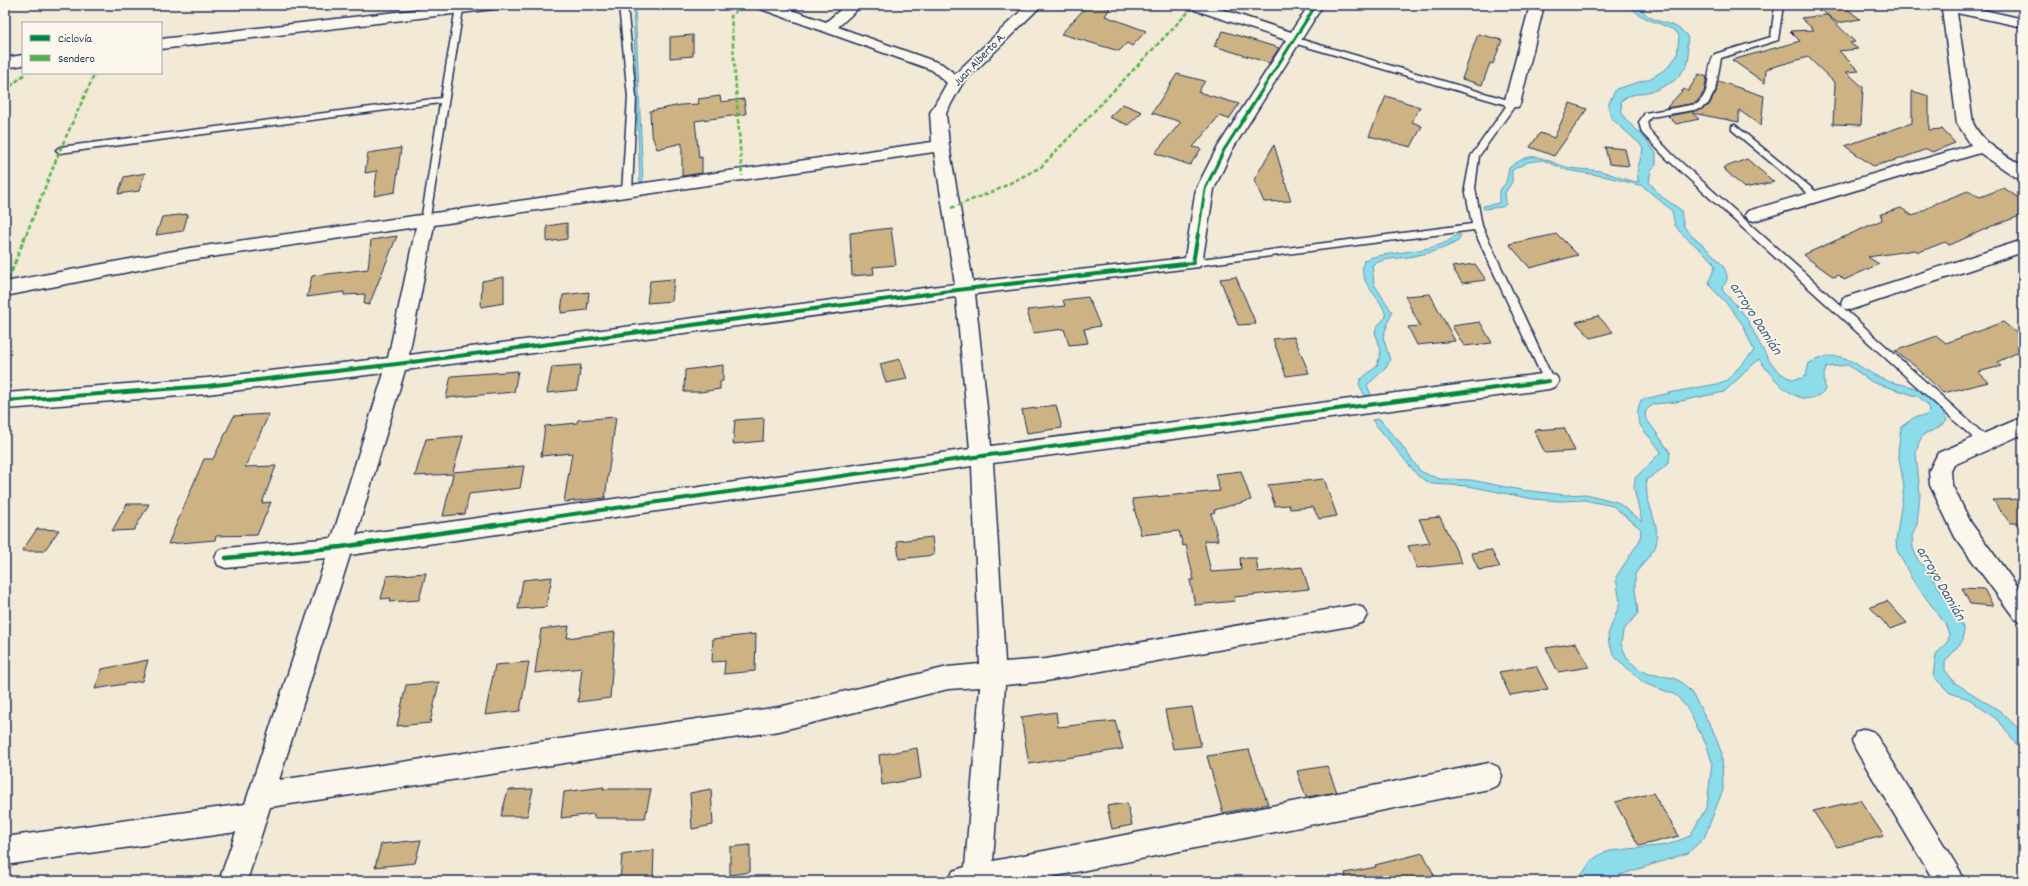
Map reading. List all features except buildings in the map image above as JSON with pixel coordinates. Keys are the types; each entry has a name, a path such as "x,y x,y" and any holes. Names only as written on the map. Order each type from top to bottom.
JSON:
{"street":[{"path":"162,44 494,5"},
{"path":"763,5 937,67 955,82"},
{"path":"827,29 855,5"},
{"name":"Juan Alberto A.","path":"973,880 993,674 982,456 965,290 941,146 938,113 955,82 1035,5"},
{"path":"1202,5 1200,7 1294,39"},
{"path":"5,402 207,386 397,364 965,290 1193,263 1205,189 1224,150 1316,5"},
{"path":"1512,104 1537,5"},
{"path":"2023,23 1947,5 1965,123 1968,131 1984,147 2023,174"},
{"path":"5,63 22,60"},
{"path":"5,289 190,254 941,146"},
{"path":"1754,215 1984,147"},
{"path":"233,881 341,547 397,364 426,221"},
{"path":"1850,303 2023,246"},
{"path":"226,558 341,547 982,456 1549,381"},
{"path":"2023,425 1946,459 1940,471 1941,485 1963,530 2023,612"},
{"path":"5,851 257,806 779,719 948,678 1046,670 1355,615"},
{"path":"1865,741 1950,881"},
{"path":"973,880 1489,776"}],"lane":[{"path":"623,5 632,97 627,192"},
{"path":"1779,5 1775,38 1718,56 1716,59 1711,96 1707,102 1700,106 1648,115 1643,122 1645,131 1670,158 1984,441"},
{"path":"426,221 459,9"},
{"path":"1294,39 1512,104 1475,156 1470,188 1477,226 1549,381"},
{"path":"60,150 445,100"},
{"path":"1735,128 1817,197"},
{"path":"1193,263 1477,226"}],"water":[{"path":"633,5 635,5 643,181 640,182"},
{"path":"1630,5 1641,5 1643,11 1648,16 1670,24 1683,32 1688,38 1687,45 1689,57 1687,66 1674,81 1656,90 1628,96 1621,101 1622,113 1626,120 1641,134 1656,153 1656,165 1651,170 1649,182 1662,197 1681,210 1685,228 1722,264 1726,272 1727,280 1722,287 1723,291 1745,316 1769,359 1777,369 1786,376 1795,379 1806,376 1809,363 1832,356 1841,357 1887,381 1915,388 1934,402 1945,416 1947,421 1936,429 1924,434 1919,442 1916,453 1920,494 1917,524 1912,536 1913,548 1918,560 1933,578 1964,629 1963,640 1945,662 1945,670 1955,683 2000,711 2019,729 2023,736 2023,755 2003,726 1995,718 1969,699 1950,693 1933,676 1936,655 1948,641 1949,635 1946,625 1912,579 1897,550 1896,541 1904,487 1898,452 1901,427 1915,417 1925,416 1929,412 1928,405 1919,397 1872,382 1848,365 1827,367 1824,374 1825,390 1816,397 1806,398 1797,396 1779,384 1759,359 1724,392 1676,402 1654,404 1646,410 1645,417 1670,452 1669,463 1646,480 1647,496 1656,526 1657,540 1655,548 1635,574 1638,613 1623,631 1621,644 1627,658 1637,668 1649,674 1674,678 1681,682 1691,692 1712,728 1722,754 1723,790 1704,838 1688,853 1601,881 1583,881 1581,876 1591,861 1601,854 1610,851 1667,845 1690,836 1707,806 1712,762 1707,746 1687,708 1676,695 1644,683 1616,658 1609,644 1608,634 1620,603 1616,577 1640,540 1641,529 1613,506 1584,500 1560,501 1533,499 1469,486 1431,484 1418,476 1372,420 1380,419 1398,440 1420,471 1431,476 1440,479 1471,480 1521,490 1566,495 1586,494 1617,502 1642,522 1634,489 1635,478 1661,452 1642,429 1639,423 1638,409 1641,400 1717,384 1727,380 1754,351 1743,325 1729,306 1710,286 1709,281 1715,267 1712,260 1680,232 1675,225 1672,211 1643,186 1603,176 1566,170 1543,160 1528,162 1512,170 1512,182 1505,193 1506,204 1502,207 1484,209 1483,206 1499,203 1499,191 1506,183 1509,168 1517,162 1530,157 1542,158 1572,168 1600,171 1639,182 1637,174 1643,149 1640,144 1611,118 1608,105 1616,89 1649,79 1666,69 1677,56 1679,36 1677,32 1672,29 1648,19 1634,11"},
{"path":"1456,235 1461,235 1458,241 1441,249 1414,256 1385,260 1372,265 1374,284 1392,312 1383,337 1390,360 1386,368 1367,385 1371,395 1365,396 1359,384 1360,380 1377,366 1381,350 1375,332 1377,326 1386,317 1384,310 1364,276 1364,260 1438,246"}],"marked path":[{"path":"742,5 731,16 731,26 742,176"},
{"path":"951,208 997,190 1041,167 1195,5"},
{"path":"5,91 25,74"},
{"path":"5,288 60,150 95,74"}],"cycle path":[{"path":"5,401 207,386 397,364 965,289 1193,263 1205,189 1224,150 1316,5"},
{"path":"226,558 341,547 982,456 1549,381"}],"water label":[{"name":"arroyo Damián","path":"1755,319"},
{"name":"arroyo Damián","path":"1940,584"}]}
